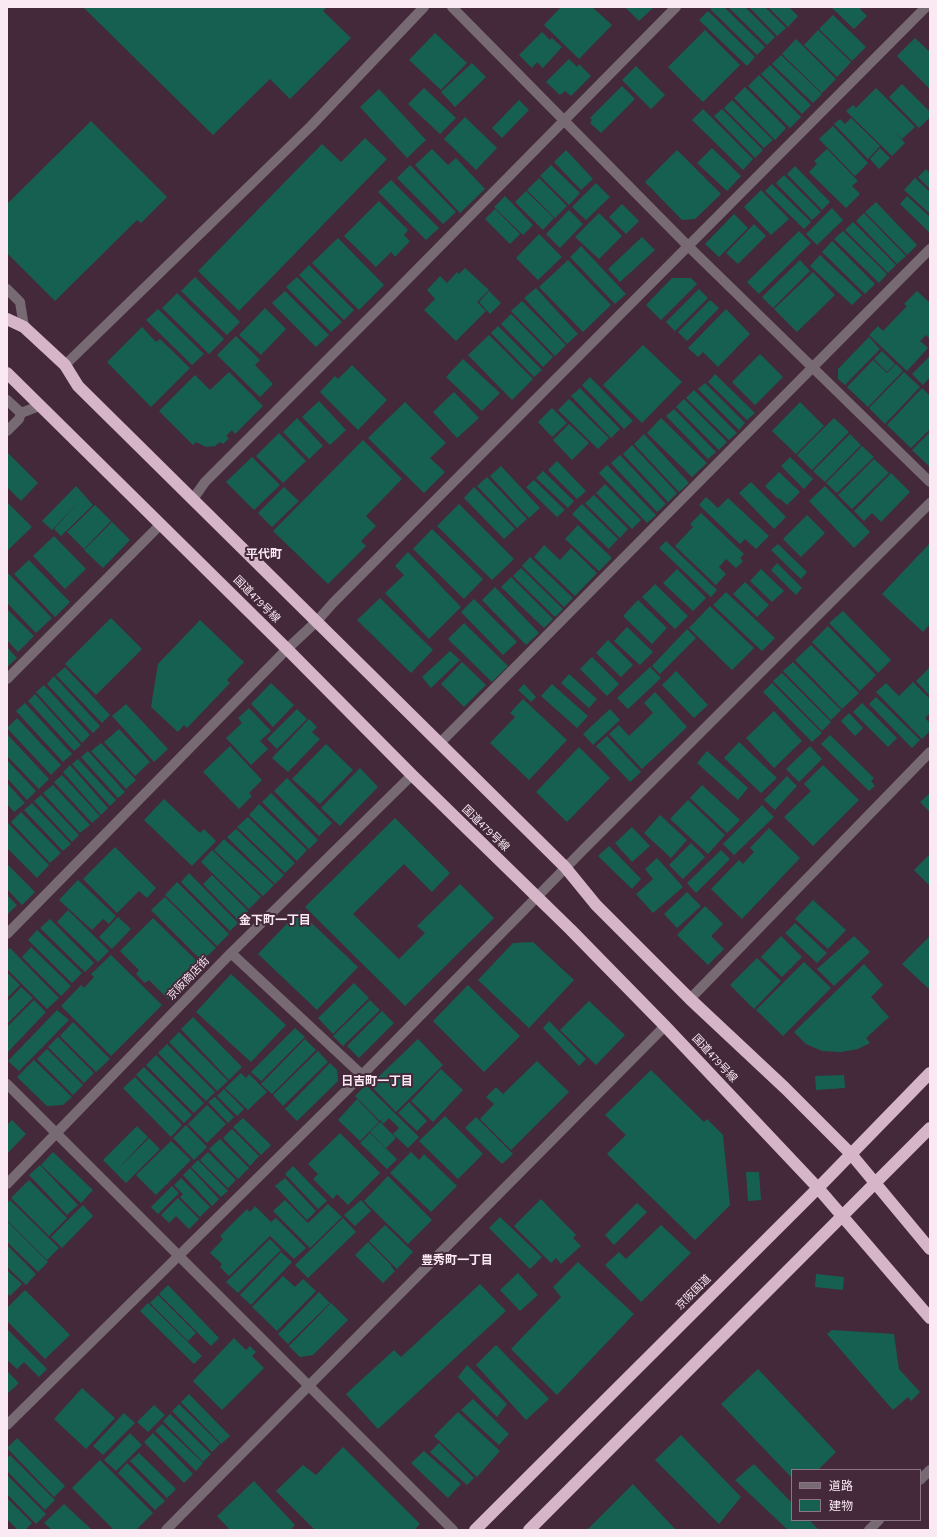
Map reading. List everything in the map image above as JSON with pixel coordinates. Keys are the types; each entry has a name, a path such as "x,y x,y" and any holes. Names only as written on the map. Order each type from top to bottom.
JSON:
{"highway":[{"path":"7,319 24,327 65,365 78,386 565,867 596,905 690,999 785,1088 851,1154 930,1249"},
{"name":"国道479号線","path":"7,373 536,896 665,1026 818,1188 930,1318"},
{"name":"京阪国道","path":"475,1530 818,1188 930,1073"},
{"path":"529,1530 930,1128"}],"street":[{"path":"65,365 311,126 424,7"},
{"path":"452,7 688,246 930,482"},
{"path":"193,499 205,482 676,7"},
{"path":"7,934 287,649 317,621 333,603 926,7"},
{"path":"440,743 930,249"},
{"path":"7,289 20,302 24,327"},
{"path":"7,400 21,413"},
{"path":"21,413 39,406"},
{"path":"7,431 19,419 21,413"},
{"path":"7,1425 362,1075 536,896 930,503"},
{"path":"7,679 161,524"},
{"path":"690,999 930,752"},
{"name":"京阪商店街","path":"7,1184 231,953 412,775"},
{"path":"231,953 362,1075"},
{"path":"166,1530 665,1026"},
{"path":"7,1084 453,1530"},
{"path":"921,1479 930,1470"},
{"path":"869,1530 878,1521"}],"building":[{"path":"83,7 327,7 323,11 351,38 290,99 270,79 213,135"},
{"path":"561,7 592,7 612,25 579,59 544,25"},
{"path":"625,7 654,7 639,21"},
{"path":"713,7 724,7 765,47 757,55 710,9"},
{"path":"728,7 745,7 775,37 767,45"},
{"path":"749,7 765,7 786,28 777,36"},
{"path":"768,7 789,7 798,16 788,27"},
{"path":"831,7 862,7 860,9 867,16 854,29"},
{"path":"708,11 755,57 747,66 699,20"},
{"path":"833,15 866,47 852,61 819,29"},
{"path":"705,30 740,65 703,102 668,67"},
{"path":"818,30 851,62 837,77 804,45"},
{"path":"542,32 550,40 552,38 562,47 543,68 537,62 532,68 519,55"},
{"path":"435,33 467,63 441,90 409,60"},
{"path":"915,38 930,52 930,89 897,56"},
{"path":"796,39 836,79 822,93 782,54"},
{"path":"781,55 822,94 813,103 772,64"},
{"path":"569,59 577,67 579,64 591,76 571,96 565,91 560,95 546,82"},
{"path":"472,63 486,77 455,107 441,92"},
{"path":"770,65 811,105 802,114 761,74"},
{"path":"636,66 665,95 651,109 622,80"},
{"path":"759,75 801,117 790,128 748,86"},
{"path":"902,84 930,112 930,117 919,128 889,97"},
{"path":"622,86 635,99 601,133 590,123 592,120 590,118"},
{"path":"745,87 786,128 775,140 734,98"},
{"path":"424,88 456,118 440,134 408,104"},
{"path":"876,88 915,127 902,139 892,129 905,143 892,156 846,111 853,105 856,108"},
{"path":"379,89 426,140 407,158 360,107"},
{"path":"519,100 529,110 502,138 492,128"},
{"path":"732,100 773,140 764,148 724,108"},
{"path":"703,109 753,159 743,170 692,120"},
{"path":"722,109 763,150 755,158 714,116"},
{"path":"465,117 497,148 476,170 444,139"},
{"path":"851,118 880,146 868,159 834,124 840,119 845,124"},
{"path":"91,121 167,197 141,223 137,220 55,301 7,253 7,204"},
{"path":"833,126 868,163 855,176 819,139"},
{"path":"365,138 387,159 239,311 198,271 322,144 341,162"},
{"path":"712,148 741,176 727,191 697,163"},
{"path":"880,148 890,158 879,169 870,159"},
{"path":"432,149 448,165 456,158 485,189 460,213 415,165"},
{"path":"827,149 858,181 852,186 860,194 846,208 809,172 817,164 814,161"},
{"path":"566,150 593,179 581,190 554,162"},
{"path":"677,150 721,194 695,219 682,220 645,182"},
{"path":"410,165 456,212 443,224 397,178"},
{"path":"551,165 580,193 569,205 540,176"},
{"path":"795,166 830,202 822,210 787,174"},
{"path":"926,169 930,173 930,189 918,177"},
{"path":"784,175 821,212 812,220 776,183"},
{"path":"539,178 567,206 555,218 527,190"},
{"path":"915,178 930,192 930,214 904,190"},
{"path":"391,180 439,228 426,240 378,192"},
{"path":"596,183 610,197 586,220 572,207"},
{"path":"772,184 811,222 804,229 765,191"},
{"path":"761,190 789,219 771,235 744,207"},
{"path":"526,191 554,218 543,230 515,202"},
{"path":"505,196 533,225 523,235 494,207"},
{"path":"907,196 930,217 930,233 900,204"},
{"path":"379,201 408,230 404,235 410,241 395,257 391,252 376,267 344,236"},
{"path":"876,202 917,245 907,255 865,212"},
{"path":"622,204 639,221 626,234 609,217"},
{"path":"832,208 843,220 817,245 806,234"},
{"path":"495,209 520,234 510,244 485,219"},
{"path":"569,210 583,224 560,248 546,234"},
{"path":"599,213 622,236 599,259 575,237"},
{"path":"864,213 906,256 897,264 856,221"},
{"path":"734,214 748,228 719,257 705,244"},
{"path":"853,222 896,265 888,273 845,230"},
{"path":"754,224 766,236 738,264 726,253"},
{"path":"799,231 811,243 759,294 747,282"},
{"path":"843,231 887,274 879,283 834,239"},
{"path":"539,234 562,257 538,280 516,258"},
{"path":"642,237 655,250 620,282 608,269"},
{"path":"338,238 384,285 359,310 312,263"},
{"path":"832,241 875,284 865,294 822,252"},
{"path":"581,246 626,294 615,304 570,257"},
{"path":"820,255 862,295 852,305 810,266"},
{"path":"568,260 611,305 583,332 539,287"},
{"path":"800,260 810,271 773,308 762,297"},
{"path":"309,265 354,310 344,320 299,275"},
{"path":"465,268 489,290 477,302 486,311 456,341 424,310 435,299 427,290 440,276 447,283 457,272 459,274"},
{"path":"813,272 835,295 797,332 774,309"},
{"path":"195,277 240,322 227,335 181,291"},
{"path":"297,277 342,322 331,332 286,287"},
{"path":"672,278 691,278 697,284 661,320 646,305"},
{"path":"536,288 578,334 567,344 524,298"},
{"path":"699,289 708,298 675,331 666,322"},
{"path":"285,291 329,335 316,347 272,303"},
{"path":"489,291 501,303 490,314 479,302"},
{"path":"917,291 930,303 930,339 926,335 920,341 928,348 907,371 869,335 878,326 883,331 907,306 904,304"},
{"path":"177,293 224,339 209,354 162,308"},
{"path":"710,300 719,308 687,341 678,332"},
{"path":"522,301 566,345 555,356 511,311"},
{"path":"265,308 286,329 261,355 239,335"},
{"path":"158,309 204,354 192,365 146,320"},
{"path":"726,309 750,334 718,367 703,352 698,357 688,348"},
{"path":"511,314 553,357 543,367 501,324"},
{"path":"498,326 542,370 534,377 491,333"},
{"path":"142,327 156,342 160,339 190,368 151,407 107,362"},
{"path":"489,335 533,379 512,400 468,355"},
{"path":"236,336 260,360 255,365 273,384 260,397 217,355"},
{"path":"869,337 880,349 845,385 838,379 838,369"},
{"path":"643,345 682,382 642,423 603,385"},
{"path":"882,351 895,364 887,372 874,359"},
{"path":"760,354 783,377 755,405 732,382"},
{"path":"930,356 930,377 923,385 912,374"},
{"path":"463,359 500,393 482,411 446,377"},
{"path":"873,360 887,373 896,364 903,371 868,407 847,387"},
{"path":"352,365 387,400 358,430 320,392 335,376 338,379"},
{"path":"229,372 263,406 235,434 232,430 226,436 229,438 223,444 220,442 214,447 206,447 196,442 193,445 159,411 195,375 210,390"},
{"path":"904,372 920,387 885,424 869,408"},
{"path":"715,374 755,413 747,420 708,382"},
{"path":"590,377 633,421 624,429 582,385"},
{"path":"705,383 745,423 739,430 698,389"},
{"path":"580,388 620,429 611,438 571,396"},
{"path":"922,388 930,396 930,429 911,448 887,425"},
{"path":"694,390 737,433 729,440 686,398"},
{"path":"454,392 479,418 457,438 433,412"},
{"path":"569,399 609,438 598,449 558,410"},
{"path":"684,399 727,442 719,450 676,407"},
{"path":"319,401 346,430 330,445 302,417"},
{"path":"405,402 446,443 430,458 445,472 424,493 368,438"},
{"path":"800,402 824,426 796,454 772,431"},
{"path":"552,408 567,423 552,437 538,422"},
{"path":"674,409 716,452 708,459 666,416"},
{"path":"297,418 323,446 309,459 283,432"},
{"path":"661,418 707,463 692,477 647,433"},
{"path":"834,418 849,432 812,470 797,455"},
{"path":"569,424 589,443 572,460 553,440"},
{"path":"930,432 930,467 912,450"},
{"path":"279,433 306,461 283,483 256,456"},
{"path":"644,434 689,483 679,492 634,444"},
{"path":"850,434 861,445 825,482 813,471"},
{"path":"363,440 402,479 366,516 376,526 361,541 366,546 328,584 273,531"},
{"path":"632,445 677,493 668,502 623,454"},
{"path":"862,446 874,457 837,493 826,483"},
{"path":"7,452 38,483 21,501 7,487"},
{"path":"620,455 666,504 657,512 611,463"},
{"path":"252,457 280,485 254,510 226,482"},
{"path":"790,457 813,479 804,489 781,466"},
{"path":"874,459 889,473 852,509 838,495"},
{"path":"557,461 586,491 577,499 548,470"},
{"path":"607,465 656,515 647,523 599,473"},
{"path":"501,466 540,508 529,518 490,476"},
{"path":"543,471 574,501 568,508 536,478"},
{"path":"779,472 800,492 787,505 779,498 778,499 765,486"},
{"path":"891,473 910,492 881,522 872,513 864,521 854,511"},
{"path":"487,477 527,519 517,528 477,486"},
{"path":"534,480 565,510 557,517 526,487"},
{"path":"751,482 786,517 774,529 739,493"},
{"path":"605,484 641,520 632,529 596,493"},
{"path":"76,486 93,505 61,536 54,529 81,500 52,530 42,521"},
{"path":"825,486 870,532 854,548 809,501"},
{"path":"284,487 299,501 272,527 258,513"},
{"path":"474,487 515,529 504,539 464,498"},
{"path":"594,495 628,529 620,538 585,503"},
{"path":"706,497 718,508 728,498 769,536 756,549 745,539 740,544 699,505"},
{"path":"7,502 32,527 7,551"},
{"path":"459,504 514,559 492,580 437,526"},
{"path":"582,504 618,539 609,549 572,514"},
{"path":"95,505 111,521 84,549 67,532"},
{"path":"701,513 744,554 740,558 743,561 736,568 726,559 719,567 726,574 716,585 675,546 693,527 690,524"},
{"path":"807,515 825,533 801,557 783,539"},
{"path":"112,522 130,540 103,568 84,550"},
{"path":"578,525 612,558 599,571 565,539"},
{"path":"432,529 483,579 464,599 413,549"},
{"path":"54,536 86,569 65,589 33,556"},
{"path":"666,541 717,590 711,597 659,548"},
{"path":"930,543 930,624 923,632 882,594"},
{"path":"778,544 807,572 801,579 771,550"},
{"path":"544,545 560,560 571,548 597,573 575,596 534,557"},
{"path":"408,552 461,607 429,639 385,593 404,575 395,566"},
{"path":"530,557 573,598 564,607 522,566"},
{"path":"29,560 70,602 55,617 14,574"},
{"path":"777,563 802,588 796,595 771,570"},
{"path":"521,568 563,609 555,617 513,576"},
{"path":"677,569 706,598 693,611 663,583"},
{"path":"761,569 784,591 772,602 750,581"},
{"path":"7,573 52,618 36,633 7,603"},
{"path":"511,577 553,619 544,628 501,587"},
{"path":"745,582 769,605 757,617 733,594"},
{"path":"655,584 688,616 675,629 642,597"},
{"path":"495,587 539,633 526,645 482,600"},
{"path":"726,592 775,638 762,651 713,605"},
{"path":"380,598 433,650 411,673 357,620"},
{"path":"474,599 517,642 503,655 461,612"},
{"path":"638,600 667,628 652,644 623,616"},
{"path":"710,606 754,648 732,670 689,628"},
{"path":"7,609 34,636 18,652 7,640"},
{"path":"843,611 891,660 878,673 829,623"},
{"path":"111,618 142,649 96,695 65,664"},
{"path":"200,620 244,662 227,680 230,683 187,728 184,725 178,732 151,707 158,664"},
{"path":"464,623 508,666 492,682 448,639"},
{"path":"828,626 876,675 860,691 812,642"},
{"path":"627,627 653,652 640,665 614,641"},
{"path":"687,629 696,638 660,674 652,666"},
{"path":"608,640 633,665 621,677 596,653"},
{"path":"811,645 859,693 842,709 795,660"},
{"path":"7,647 17,658 7,667"},
{"path":"450,651 460,660 431,688 422,677"},
{"path":"592,657 619,684 607,696 580,669"},
{"path":"462,662 486,685 464,707 441,684"},
{"path":"793,662 841,710 831,720 783,671"},
{"path":"65,667 110,715 102,723 56,675"},
{"path":"650,667 661,678 628,709 617,698"},
{"path":"929,668 930,670 930,696 916,681"},
{"path":"676,671 708,705 694,718 662,685"},
{"path":"782,673 831,722 822,731 773,681"},
{"path":"569,674 597,699 589,708 561,683"},
{"path":"54,676 100,726 93,733 47,684"},
{"path":"913,682 930,699 930,713 925,718 930,723 930,731 922,739 876,692 886,683 899,696"},
{"path":"271,683 294,705 273,727 251,704"},
{"path":"772,683 822,733 812,742 763,692"},
{"path":"524,684 536,697 531,702 518,690"},
{"path":"552,684 588,716 577,728 541,696"},
{"path":"44,685 90,735 82,743 36,692"},
{"path":"655,692 687,727 642,769 609,734 619,725 629,736 653,713 644,703"},
{"path":"35,694 81,745 74,751 28,701"},
{"path":"876,697 920,740 912,748 869,704"},
{"path":"523,699 567,740 529,780 490,743 515,717 510,713"},
{"path":"25,703 72,754 63,762 16,711"},
{"path":"862,703 897,738 888,747 853,712"},
{"path":"126,704 168,749 154,762 112,716"},
{"path":"249,708 271,731 260,741 268,749 251,765 226,738 242,723 238,718"},
{"path":"297,709 307,719 277,749 267,739"},
{"path":"610,709 620,720 593,745 583,734"},
{"path":"774,711 802,741 774,768 746,738"},
{"path":"849,713 863,728 855,736 841,721"},
{"path":"17,718 61,765 51,775 7,728"},
{"path":"309,719 317,727 312,732 320,739 288,772 272,758"},
{"path":"119,729 150,762 135,776 104,742"},
{"path":"7,734 49,779 39,789 7,756"},
{"path":"830,735 874,778 871,781 875,786 869,791 821,744"},
{"path":"607,736 641,772 630,782 596,746"},
{"path":"739,742 777,778 761,793 724,758"},
{"path":"101,743 136,780 126,789 91,751"},
{"path":"326,744 353,770 320,804 292,779"},
{"path":"230,746 262,780 249,793 252,796 239,809 203,772"},
{"path":"810,746 822,759 799,782 786,769"},
{"path":"579,747 610,778 567,822 536,792"},
{"path":"88,751 125,792 118,798 81,757"},
{"path":"707,751 748,788 738,800 697,763"},
{"path":"78,759 116,800 110,806 72,764"},
{"path":"7,760 36,791 27,800 7,778"},
{"path":"70,765 108,808 101,815 63,772"},
{"path":"823,765 859,800 813,846 784,817 811,791 804,784"},
{"path":"360,768 378,787 340,826 321,808"},
{"path":"62,775 100,816 92,823 54,782"},
{"path":"787,776 797,786 775,810 764,800"},
{"path":"287,778 332,823 319,836 274,791"},
{"path":"7,783 25,803 14,812 7,804"},
{"path":"53,785 90,825 80,833 43,793"},
{"path":"702,785 740,820 727,833 690,798"},
{"path":"271,793 318,840 309,849 262,802"},
{"path":"930,793 930,812 920,802"},
{"path":"41,795 79,835 72,842 34,801"},
{"path":"164,799 200,833 204,829 216,841 192,866 144,820"},
{"path":"688,800 725,835 708,854 670,819"},
{"path":"32,803 71,844 63,851 24,810"},
{"path":"259,804 307,850 297,861 249,815"},
{"path":"762,805 774,817 734,855 723,844"},
{"path":"21,812 61,853 50,863 11,822"},
{"path":"660,815 687,840 671,858 644,833"},
{"path":"248,817 295,863 285,873 237,827"},
{"path":"395,818 450,873 432,892 404,864 353,914 399,959 425,933 417,926 460,884 494,918 405,1006 305,907"},
{"path":"8,823 49,865 37,878 7,848"},
{"path":"632,827 650,846 632,862 615,843"},
{"path":"769,828 800,858 742,919 711,889 739,860 743,864 754,852 750,848"},
{"path":"236,829 284,875 275,884 227,837"},
{"path":"224,839 274,885 263,896 214,850"},
{"path":"691,843 705,857 683,879 669,865"},
{"path":"609,846 641,879 632,889 598,856"},
{"path":"115,847 156,888 147,898 139,891 117,913 83,879"},
{"path":"212,850 261,897 249,909 201,862"},
{"path":"721,850 730,859 696,893 687,883"},
{"path":"930,854 930,886 914,870"},
{"path":"657,858 683,887 653,913 636,894 653,879 645,869"},
{"path":"7,864 35,892 22,905 7,889"},
{"path":"189,873 238,923 230,931 181,882"},
{"path":"212,875 248,911 239,921 203,884"},
{"path":"78,880 116,916 109,924 103,919 92,930 59,900"},
{"path":"177,882 229,934 217,946 165,895"},
{"path":"687,892 701,906 677,928 664,914"},
{"path":"7,895 17,905 7,915"},
{"path":"165,897 216,948 202,961 151,910"},
{"path":"813,900 846,930 828,949 795,919"},
{"path":"705,906 723,924 711,936 724,949 708,965 677,935"},
{"path":"68,910 109,951 98,962 57,922"},
{"path":"299,911 358,967 317,1010 258,954"},
{"path":"118,917 131,929 112,949 99,937"},
{"path":"153,918 202,966 168,999 149,980 145,983 136,974 139,970 120,951"},
{"path":"50,919 94,963 85,972 40,928"},
{"path":"795,923 827,953 817,963 785,933"},
{"path":"37,930 82,973 72,983 28,940"},
{"path":"781,936 802,957 782,977 761,957"},
{"path":"854,936 870,952 834,986 817,969"},
{"path":"930,936 930,988 929,989 902,964"},
{"path":"533,942 574,980 529,1028 478,980 513,943"},
{"path":"31,947 71,986 61,996 22,957"},
{"path":"10,948 59,998 47,1009 7,969 7,951"},
{"path":"111,955 162,1005 111,1056 61,1006 81,985 84,988 94,977 91,974"},
{"path":"757,958 781,981 754,1009 730,985"},
{"path":"804,962 831,988 783,1036 756,1010"},
{"path":"864,964 883,985 871,997 889,1017 866,1038 870,1043 858,1049 841,1052 822,1051 806,1044 794,1032"},
{"path":"9,974 20,985 7,998 7,975"},
{"path":"231,974 286,1025 251,1062 196,1012"},
{"path":"354,983 369,998 333,1034 318,1018"},
{"path":"468,985 520,1036 484,1072 433,1021"},
{"path":"21,987 33,998 7,1024 7,1002"},
{"path":"34,1000 46,1012 7,1053 7,1027"},
{"path":"370,1000 380,1010 343,1046 333,1036"},
{"path":"589,1001 625,1035 596,1065 560,1030"},
{"path":"57,1010 69,1020 19,1071 8,1061"},
{"path":"382,1011 394,1023 359,1058 347,1046"},
{"path":"193,1017 242,1067 229,1080 181,1029"},
{"path":"549,1021 586,1059 579,1066 543,1028"},
{"path":"73,1022 110,1059 96,1072 60,1036"},
{"path":"295,1028 305,1037 261,1081 251,1072"},
{"path":"179,1032 228,1081 217,1091 169,1042"},
{"path":"58,1037 94,1073 84,1083 48,1047"},
{"path":"305,1039 316,1050 272,1094 261,1084"},
{"path":"418,1039 443,1065 396,1112 370,1085"},
{"path":"167,1044 215,1092 206,1101 158,1053"},
{"path":"47,1049 83,1085 73,1095 37,1059"},
{"path":"318,1051 328,1062 283,1106 273,1095"},
{"path":"156,1055 204,1103 194,1113 146,1065"},
{"path":"34,1060 72,1097 63,1105 47,1106 17,1077"},
{"path":"537,1061 569,1092 511,1150 480,1119 494,1104 486,1097 496,1087 503,1094"},
{"path":"330,1063 337,1070 338,1081 297,1121 285,1109"},
{"path":"144,1067 192,1115 184,1123 136,1075"},
{"path":"441,1069 463,1090 433,1122 411,1101"},
{"path":"651,1070 704,1122 707,1119 723,1135 730,1205 695,1240 607,1154 626,1135 605,1115"},
{"path":"241,1073 246,1078 249,1074 267,1092 248,1110 225,1088"},
{"path":"844,1075 845,1088 816,1090 815,1076"},
{"path":"135,1077 182,1125 171,1137 123,1088"},
{"path":"366,1085 419,1137 408,1148 393,1134 399,1128 389,1118 383,1124 381,1121 383,1119 380,1121 355,1096"},
{"path":"224,1089 244,1109 237,1116 217,1096"},
{"path":"215,1097 234,1117 228,1123 208,1102"},
{"path":"357,1099 379,1122 360,1141 338,1120"},
{"path":"409,1102 427,1121 417,1131 398,1113"},
{"path":"207,1105 226,1124 207,1143 188,1124"},
{"path":"445,1116 483,1154 458,1179 419,1141"},
{"path":"476,1117 513,1154 502,1164 465,1128"},
{"path":"243,1118 271,1145 261,1155 233,1127"},
{"path":"12,1120 26,1134 7,1154 7,1125"},
{"path":"380,1122 396,1138 386,1148 370,1132"},
{"path":"186,1125 207,1147 194,1160 173,1138"},
{"path":"137,1126 148,1137 115,1172 103,1160"},
{"path":"232,1129 259,1156 250,1166 223,1138"},
{"path":"340,1133 380,1173 348,1205 337,1194 333,1199 313,1179 318,1174 308,1164"},
{"path":"370,1133 397,1159 387,1169 360,1143"},
{"path":"149,1138 160,1149 126,1183 115,1172"},
{"path":"220,1139 249,1168 238,1179 209,1149"},
{"path":"171,1141 191,1160 156,1195 136,1175"},
{"path":"53,1152 93,1190 81,1203 41,1165"},
{"path":"208,1152 236,1180 228,1188 200,1160"},
{"path":"411,1152 419,1160 424,1154 457,1186 431,1212 390,1173"},
{"path":"198,1160 228,1191 221,1197 191,1167"},
{"path":"40,1165 78,1205 67,1215 29,1175"},
{"path":"293,1166 327,1201 318,1209 285,1174"},
{"path":"190,1168 219,1199 212,1206 183,1175"},
{"path":"746,1172 759,1172 761,1200 748,1201"},
{"path":"388,1176 432,1220 408,1244 364,1201"},
{"path":"181,1178 210,1207 200,1217 180,1197 183,1194 174,1185"},
{"path":"285,1178 316,1211 307,1220 275,1186"},
{"path":"29,1180 67,1218 49,1236 11,1198"},
{"path":"172,1186 179,1193 158,1214 151,1207"},
{"path":"178,1198 199,1219 189,1229 176,1216 169,1223 161,1215"},
{"path":"541,1199 576,1235 573,1238 581,1246 561,1264 556,1258 551,1263 514,1226"},
{"path":"10,1200 59,1248 47,1260 7,1220 7,1203"},
{"path":"285,1200 308,1223 328,1204 342,1217 310,1248 273,1211"},
{"path":"361,1200 371,1211 355,1226 344,1215"},
{"path":"637,1203 647,1212 614,1245 605,1235"},
{"path":"83,1205 93,1216 62,1248 51,1237"},
{"path":"255,1206 271,1222 276,1218 306,1248 294,1259 270,1236 229,1276 220,1267 222,1264 210,1253 223,1239 220,1236 247,1209 250,1212"},
{"path":"500,1217 542,1257 530,1269 489,1228"},
{"path":"343,1218 356,1232 308,1278 295,1265"},
{"path":"7,1221 48,1262 38,1272 7,1242"},
{"path":"385,1225 413,1252 397,1269 369,1241"},
{"path":"661,1225 691,1253 641,1302 605,1265 619,1252 626,1259"},
{"path":"270,1239 281,1250 238,1293 226,1282"},
{"path":"368,1242 395,1271 383,1283 355,1255"},
{"path":"7,1245 36,1274 26,1285 7,1267"},
{"path":"281,1252 292,1262 251,1305 240,1295"},
{"path":"578,1262 634,1314 557,1395 511,1349 561,1297 553,1287"},
{"path":"7,1270 22,1284 10,1296 8,1294 7,1295"},
{"path":"518,1273 538,1295 520,1311 500,1290"},
{"path":"816,1274 844,1277 843,1290 815,1287"},
{"path":"283,1276 295,1287 303,1279 316,1291 277,1331 252,1307"},
{"path":"480,1284 506,1311 378,1429 346,1394 394,1350 401,1357"},
{"path":"168,1285 219,1338 211,1346 159,1294"},
{"path":"25,1290 70,1335 45,1359 7,1321 7,1308"},
{"path":"319,1292 330,1303 288,1344 278,1334"},
{"path":"158,1295 196,1333 188,1341 150,1303"},
{"path":"148,1303 202,1356 194,1364 140,1311"},
{"path":"331,1303 348,1320 313,1355 300,1357 289,1346"},
{"path":"7,1329 47,1369 39,1377 24,1362 17,1369 7,1360"},
{"path":"832,1330 894,1334 899,1369 920,1392 911,1401 908,1397 893,1410 827,1334"},
{"path":"234,1338 246,1350 250,1346 256,1352 252,1356 264,1368 222,1410 193,1381"},
{"path":"496,1345 549,1399 526,1420 476,1365"},
{"path":"467,1365 507,1404 497,1417 458,1377"},
{"path":"758,1369 836,1452 819,1469 791,1469 791,1477 721,1404"},
{"path":"7,1371 19,1383 7,1394"},
{"path":"82,1388 115,1418 86,1449 54,1419"},
{"path":"189,1394 230,1436 221,1444 181,1402"},
{"path":"473,1399 509,1434 499,1445 461,1410"},
{"path":"179,1404 220,1444 212,1452 172,1411"},
{"path":"154,1405 165,1415 148,1432 137,1422"},
{"path":"458,1412 500,1451 477,1477 434,1436"},
{"path":"124,1413 135,1423 103,1455 93,1446"},
{"path":"170,1414 211,1454 203,1462 163,1421"},
{"path":"162,1424 203,1463 196,1471 155,1431"},
{"path":"130,1433 142,1445 116,1471 104,1460"},
{"path":"153,1433 193,1474 184,1483 144,1442"},
{"path":"681,1435 741,1497 719,1524 655,1460"},
{"path":"17,1438 65,1486 54,1497 7,1448"},
{"path":"439,1443 474,1478 467,1485 430,1452"},
{"path":"343,1447 420,1524 414,1530 315,1530 276,1491 303,1465 316,1475"},
{"path":"424,1451 461,1484 448,1498 411,1463"},
{"path":"139,1453 176,1489 167,1498 130,1461"},
{"path":"10,1455 55,1500 45,1510 7,1471 7,1458"},
{"path":"100,1460 153,1513 136,1530 114,1530 72,1488"},
{"path":"127,1463 165,1501 155,1510 118,1473"},
{"path":"754,1464 791,1502 791,1521 810,1521 819,1530 788,1530 735,1480"},
{"path":"7,1475 46,1514 36,1524 7,1494"},
{"path":"254,1481 295,1525 290,1530 230,1530 217,1516"},
{"path":"633,1484 676,1530 587,1530"},
{"path":"7,1498 32,1523 25,1530 18,1530 7,1519"},
{"path":"64,1504 92,1530 52,1530 44,1523"}],"district":[{"name":"平代町","path":"264,555"},
{"name":"金下町一丁目","path":"275,921"},
{"name":"日吉町一丁目","path":"377,1082"},
{"name":"豊秀町一丁目","path":"457,1261"}]}
